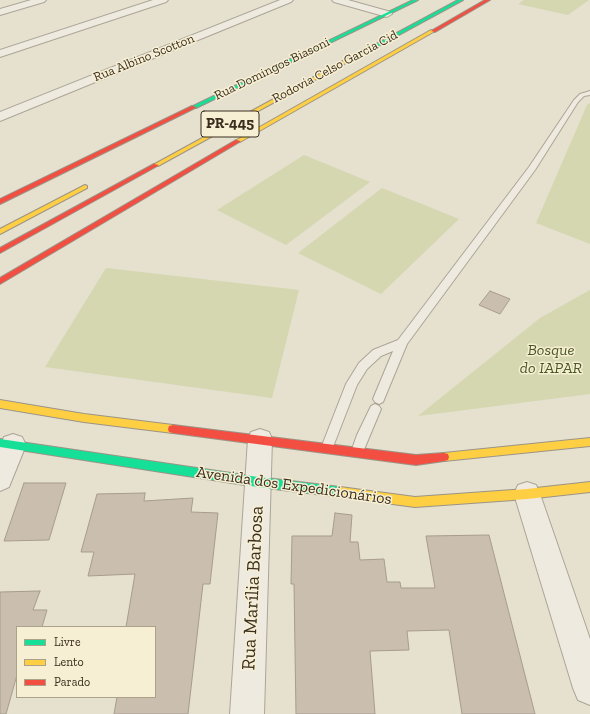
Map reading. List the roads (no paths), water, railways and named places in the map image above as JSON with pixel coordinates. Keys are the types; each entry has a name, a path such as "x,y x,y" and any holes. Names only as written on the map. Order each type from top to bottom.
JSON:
{"main road":[{"name":"Rua Domingos Biasoni","path":"0,202 144,130 416,0"},
{"name":"Rodovia Celso Garcia Cid","path":"312,69 445,0"},
{"name":"Rodovia Celso Garcia Cid","path":"0,251 233,122 461,0"},
{"name":"PR-445","path":"0,281 186,170 488,0"},
{"path":"0,232 97,181"},
{"path":"0,404 84,418 260,439 416,460 590,442"},
{"name":"Avenida dos Expedicionários","path":"6,444 258,482 415,502 528,494 590,487"}],"street":[{"path":"0,12 41,0"},
{"path":"0,54 163,0"},
{"name":"Rua Albino Scotton","path":"0,117 288,0"},
{"path":"337,0 387,14"},
{"name":"Rua Marília Barbosa","path":"247,714 260,439"},
{"path":"0,479 6,444"},
{"path":"528,494 590,688"}],"lane":[{"path":"357,452 402,343 532,168 576,101 582,96 590,93"},
{"path":"327,448 352,384 363,366 376,353 402,343"}],"park label":[{"name":"Bosque do IAPAR","path":"551,359"}]}
